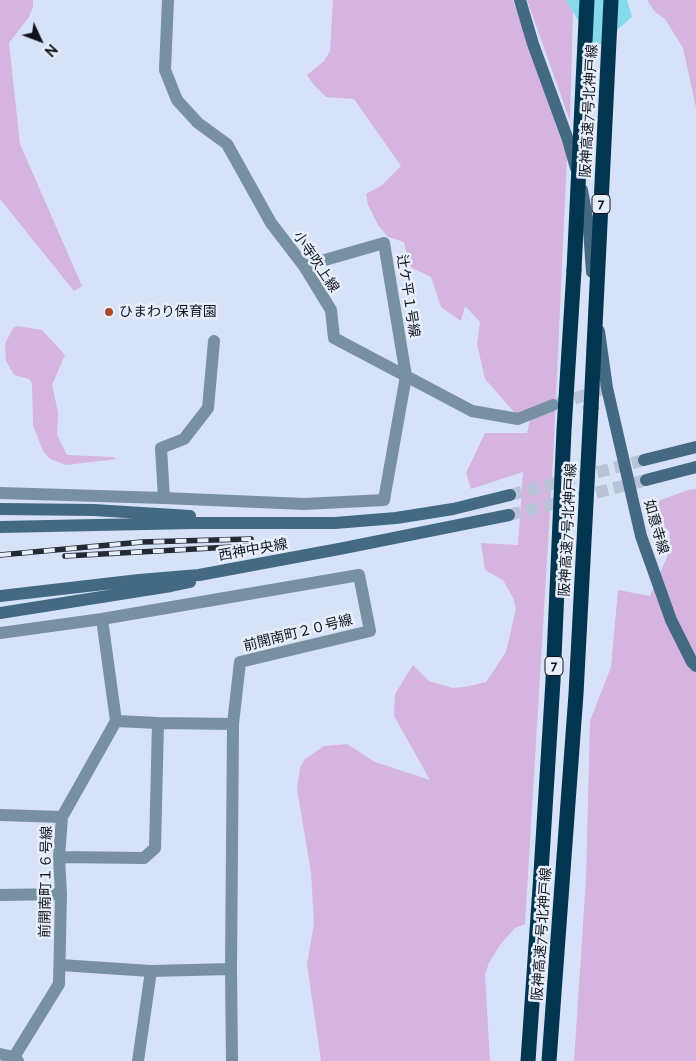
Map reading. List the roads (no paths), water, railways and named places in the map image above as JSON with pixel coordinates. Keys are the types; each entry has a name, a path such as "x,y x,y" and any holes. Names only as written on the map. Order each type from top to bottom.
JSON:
{"highway":[{"name":"阪神高速7号北神戸線","path":"528,1061 552,700 587,0"},
{"name":"阪神高速7号北神戸線","path":"549,1061 576,694 611,0"}],"street":[{"name":"小寺吹上線","path":"168,0 165,70 177,100 198,123 227,144 271,223 304,266 331,310 334,338 472,411 518,419 553,405"},
{"name":"如意寺線","path":"520,0 533,44 568,140 581,184 589,229 594,287 607,388 641,536 671,620 692,662 696,666"},
{"name":"辻ケ平１号線","path":"304,266 384,243 406,376"},
{"path":"164,498 161,448 184,439 208,408 214,341"},
{"path":"0,493 304,504 384,500 406,376"},
{"path":"644,460 696,447"},
{"path":"646,480 696,467"},
{"name":"西神中央線","path":"0,527 194,523 335,523 396,518 452,509 510,495"},
{"path":"0,509 94,510 295,523"},
{"name":"西神中央線","path":"0,596 199,575 509,515"},
{"path":"0,613 171,586 339,549"},
{"name":"前開南町２０号線","path":"0,634 102,619 359,575 370,631 240,662 233,724 232,1061"},
{"path":"102,619 116,721 233,724"},
{"name":"前開南町１６号線","path":"16,1059 59,984 61,894 59,857 62,817 116,721"},
{"path":"59,857 144,858 156,848 158,723"},
{"path":"0,815 62,817"},
{"path":"0,895 61,894"},
{"path":"60,965 151,972 231,968"},
{"path":"138,1061 151,972"},
{"path":"0,1054 16,1059"}],"water":[{"path":"566,0 627,0 632,17 595,49"}],"tunnel":[{"path":"557,404 607,388"},
{"path":"510,495 644,460"},
{"path":"509,515 646,480"}],"railway":[{"path":"0,555 142,542 251,539"},
{"path":"65,556 250,546"}],"place":[{"name":"ひまわり保育園","path":"109,312"}]}
